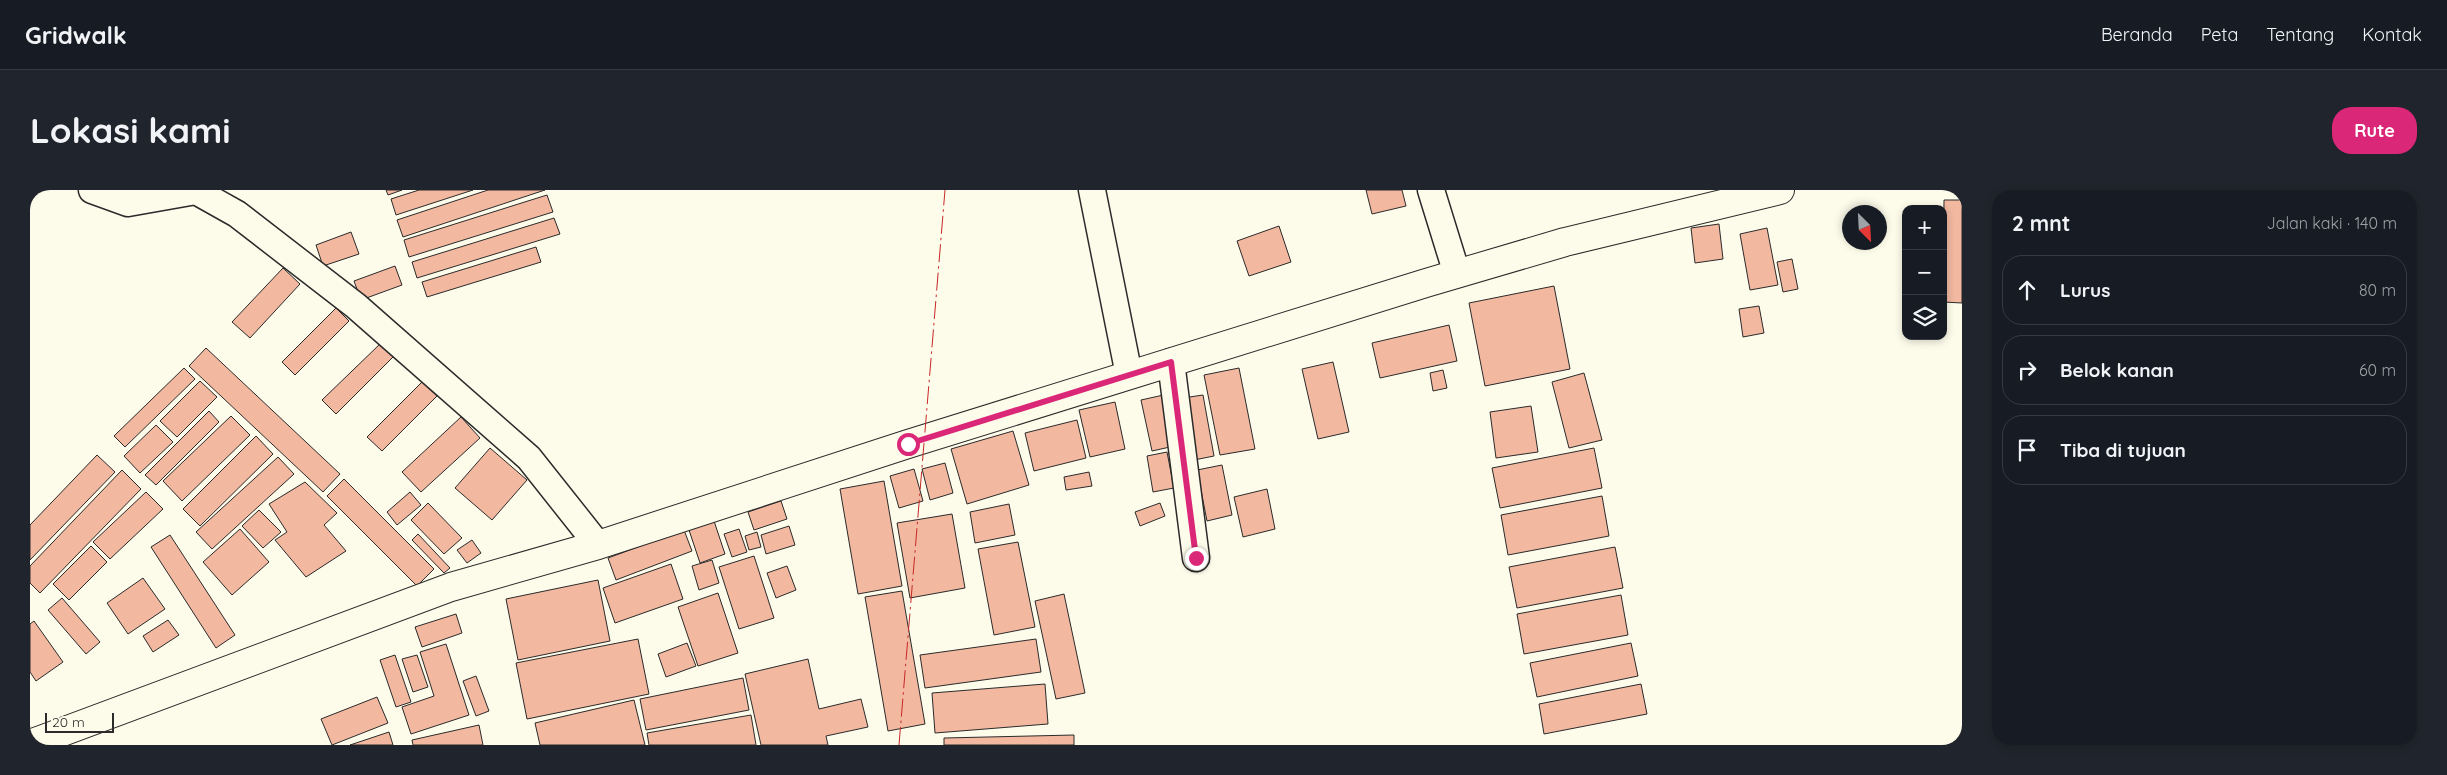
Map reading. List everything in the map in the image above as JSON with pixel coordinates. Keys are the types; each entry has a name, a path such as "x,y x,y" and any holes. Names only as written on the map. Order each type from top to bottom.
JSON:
{"main road":[{"path":"30,744 451,587 598,544 1129,375 1456,274 1565,242 1780,190"}],"street":[{"path":"92,190 128,203 196,191 237,214 356,306 529,458 598,544"},
{"path":"1092,190 1129,375"},
{"path":"1430,190 1456,274"},
{"path":"1171,362 1196,558"}],"building":[{"path":"386,190 402,190 388,195"},
{"path":"419,190 473,190 396,215 391,199"},
{"path":"488,190 545,190 403,237 397,220"},
{"path":"1366,190 1402,190 1406,206 1372,214"},
{"path":"547,195 553,212 409,257 404,240"},
{"path":"1944,200 1962,200 1962,303 1947,302 1947,205 1944,205"},
{"path":"554,218 560,234 417,278 412,262"},
{"path":"1719,224 1723,259 1695,263 1691,228"},
{"path":"1279,226 1291,262 1249,276 1237,241"},
{"path":"1767,228 1778,285 1750,290 1740,234"},
{"path":"351,232 359,254 323,266 316,245"},
{"path":"536,247 541,262 427,297 422,282"},
{"path":"1792,259 1798,289 1783,292 1777,262"},
{"path":"395,266 402,285 361,300 354,281"},
{"path":"283,268 300,284 250,338 232,322"},
{"path":"1554,286 1570,369 1485,386 1469,303"},
{"path":"1759,306 1764,333 1743,337 1739,309"},
{"path":"336,308 349,321 295,375 282,362"},
{"path":"1449,325 1457,361 1380,378 1372,343"},
{"path":"381,343 394,356 336,414 322,400"},
{"path":"206,348 340,474 323,492 189,366"},
{"path":"1333,362 1349,432 1318,439 1302,369"},
{"path":"184,368 195,379 125,447 114,436"},
{"path":"1239,368 1255,449 1220,455 1204,375"},
{"path":"1443,370 1447,388 1433,391 1430,373"},
{"path":"1584,373 1602,440 1569,448 1552,382"},
{"path":"200,381 217,397 177,437 160,421"},
{"path":"422,382 437,396 382,451 367,437"},
{"path":"1168,394 1179,445 1152,451 1141,400"},
{"path":"1203,395 1214,456 1194,460 1183,398"},
{"path":"1115,402 1125,449 1090,457 1079,410"},
{"path":"1531,406 1538,452 1496,458 1490,412"},
{"path":"209,411 219,422 156,485 145,475"},
{"path":"231,416 250,435 182,501 163,481"},
{"path":"461,417 480,438 421,492 402,472"},
{"path":"1077,420 1086,458 1034,471 1025,433"},
{"path":"156,425 173,442 140,473 124,456"},
{"path":"1013,431 1029,485 967,504 951,449"},
{"path":"256,436 273,454 200,526 183,509"},
{"path":"490,448 527,480 492,520 455,488"},
{"path":"1594,448 1602,488 1500,508 1492,468"},
{"path":"1167,452 1174,488 1153,492 1147,456"},
{"path":"97,455 115,472 30,560 30,525"},
{"path":"278,457 294,474 212,549 196,532"},
{"path":"945,463 953,493 930,500 922,469"},
{"path":"1222,465 1232,515 1207,521 1197,470"},
{"path":"914,469 923,501 899,508 890,476"},
{"path":"122,470 141,489 40,593 30,583 30,566"},
{"path":"1089,472 1092,486 1066,490 1064,477"},
{"path":"344,479 434,569 417,586 327,496"},
{"path":"884,481 902,586 858,594 840,489"},
{"path":"305,482 337,513 324,525 346,551 306,577 275,540 287,532 269,504"},
{"path":"1267,489 1275,529 1243,537 1234,497"},
{"path":"146,492 163,509 110,559 93,542"},
{"path":"410,492 421,505 397,525 387,512"},
{"path":"1602,496 1609,536 1508,555 1501,515"},
{"path":"781,501 787,519 754,530 748,512"},
{"path":"428,503 462,538 444,554 411,520"},
{"path":"1160,503 1165,516 1140,526 1135,512"},
{"path":"1009,504 1015,535 975,543 970,512"},
{"path":"259,510 281,532 263,548 242,526"},
{"path":"952,514 965,588 910,598 897,523"},
{"path":"714,521 725,554 700,563 689,530"},
{"path":"789,526 795,545 766,554 761,535"},
{"path":"240,529 269,562 232,595 203,562"},
{"path":"739,529 747,552 732,557 724,534"},
{"path":"684,530 692,551 616,580 608,558"},
{"path":"757,532 761,547 749,550 745,536"},
{"path":"418,534 450,568 444,573 412,540"},
{"path":"170,535 235,635 216,648 151,547"},
{"path":"472,540 481,553 467,563 457,550"},
{"path":"1018,542 1035,627 994,635 978,549"},
{"path":"91,546 107,562 69,600 53,584"},
{"path":"1615,547 1623,588 1517,608 1509,567"},
{"path":"754,556 774,618 739,629 719,567"},
{"path":"712,560 719,583 699,590 692,566"},
{"path":"671,564 683,599 615,623 603,588"},
{"path":"787,566 796,590 776,598 767,573"},
{"path":"143,578 165,609 128,634 107,603"},
{"path":"598,580 610,641 518,660 506,599"},
{"path":"902,591 925,724 888,731 865,597"},
{"path":"718,593 738,653 698,666 678,607"},
{"path":"1064,594 1085,693 1056,699 1035,601"},
{"path":"1621,595 1628,635 1524,654 1517,614"},
{"path":"62,598 100,642 86,654 48,610"},
{"path":"456,614 462,633 422,647 415,627"},
{"path":"168,620 179,635 153,652 143,636"},
{"path":"34,621 63,662 36,681 30,672 30,624"},
{"path":"638,639 649,694 527,719 516,663"},
{"path":"1036,639 1041,672 925,688 920,655"},
{"path":"687,643 696,666 666,677 658,654"},
{"path":"1631,643 1638,676 1537,697 1530,663"},
{"path":"446,644 469,715 411,734 402,707 434,696 420,652"},
{"path":"395,655 411,702 396,707 380,660"},
{"path":"417,655 428,687 413,692 402,659"},
{"path":"808,659 819,709 861,699 868,727 826,736 828,745 761,745 745,674"},
{"path":"476,676 489,711 476,716 463,681"},
{"path":"743,678 749,710 646,730 640,699"},
{"path":"1045,684 1048,724 935,733 932,693"},
{"path":"1641,684 1647,714 1544,734 1539,704"},
{"path":"377,697 388,723 332,745 321,719"},
{"path":"634,700 645,745 540,745 535,723"},
{"path":"751,715 756,745 649,745 647,733"},
{"path":"479,725 483,745 413,745 412,740"},
{"path":"389,732 393,745 350,745"},
{"path":"1074,735 1074,745 944,745 944,738"}],"power":[{"path":"899,745 945,190"}],"route":[{"path":"908,444 1171,362 1196,558"}]}
